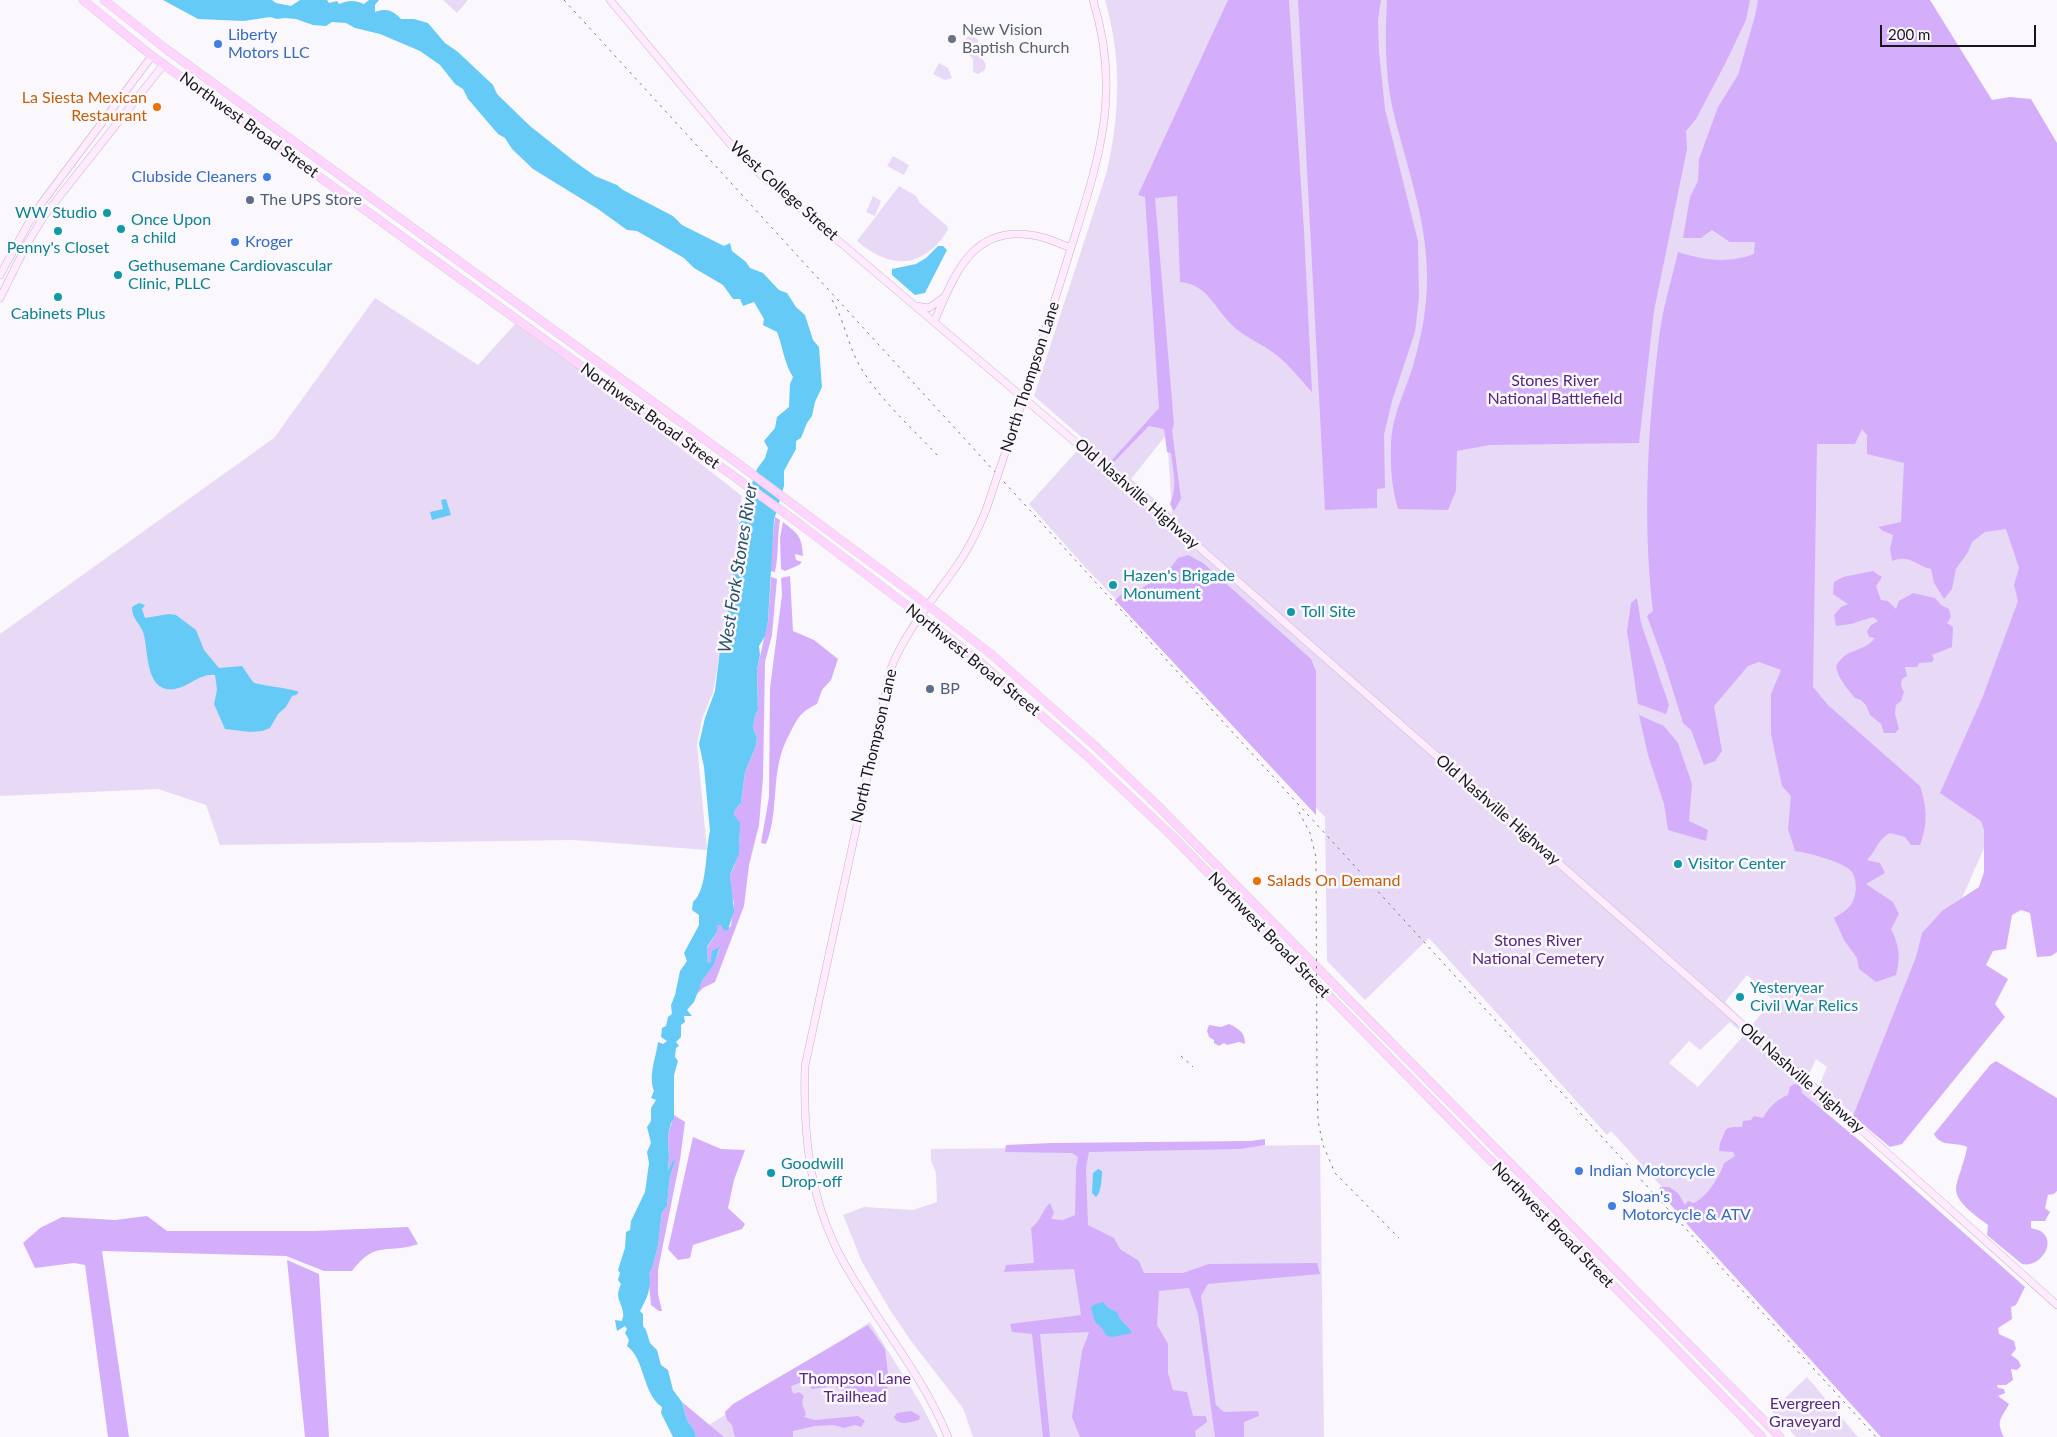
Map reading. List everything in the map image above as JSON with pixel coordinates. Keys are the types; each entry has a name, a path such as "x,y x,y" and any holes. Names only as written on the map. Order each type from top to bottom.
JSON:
{"main road":[{"name":"Northwest Broad Street","path":"83,0 152,56 797,522 974,657 1085,754 1196,861 1762,1437"},
{"name":"Northwest Broad Street","path":"104,0 166,49 802,510 991,654 1094,745 1154,802 1780,1437"},
{"name":"West College Street","path":"610,0 746,161 934,322"},
{"name":"North Thompson Lane","path":"948,1437 922,1386 842,1260 823,1217 813,1182 807,1145 804,1110 805,1066 810,1035 890,670 900,646 927,605 961,560 975,536 986,510 1034,367 1091,186 1104,126 1106,66 1102,34 1093,0"},
{"path":"0,275 41,204 152,56 166,49"},
{"path":"0,298 27,244 44,216 164,64 166,49"},
{"path":"276,145 284,134"},
{"path":"317,175 325,164"},
{"path":"372,214 379,204"},
{"path":"934,322 961,264 976,249 994,238 1013,234 1032,235 1071,248"},
{"path":"915,306 930,308 937,304 946,294"},
{"path":"518,321 526,310"},
{"name":"Old Nashville Highway","path":"934,322 1200,548 1832,1104 2057,1305"},
{"path":"577,363 585,353"},
{"path":"1046,719 1054,710"},
{"path":"1085,754 1094,745"},
{"path":"1145,811 1154,802"},
{"path":"1196,861 1204,853"},
{"path":"1266,932 1275,924"},
{"path":"1324,991 1332,982"},
{"path":"1407,1076 1417,1067"},
{"path":"1494,1165 1503,1156"},
{"path":"1589,1262 1598,1252"},
{"path":"1641,1316 1651,1306"},
{"path":"1744,1420 1754,1410"}],"green space":[{"path":"443,0 468,0 457,13"},
{"name":"Stones River National Battlefield","path":"1105,0 1930,0 1946,423 2017,423 2025,595 1952,771 2006,798 1909,1019 1860,1120 1833,1097 1708,1238 1611,1131 1607,1135 1429,938 1365,1000 1327,961 1325,817 1085,567 1029,504 1086,441 1034,396 1107,171 1117,107 1117,64","holes":["1167,434 1172,514 1131,479","1747,975 1773,1000 1750,1027 1725,1002","1730,1022 1744,1035 1698,1087 1669,1063 1689,1041 1700,1050","1816,1059 1827,1067 1819,1086 1808,1077"]},
{"path":"1228,0 1289,0 1312,392 1277,355 1232,325 1210,298 1198,287 1180,282 1177,196 1155,198 1174,424 1172,430 1181,499 1174,511 1170,504 1174,491 1174,472 1171,453 1167,452 1164,429 1149,426 1113,463 1111,461 1159,408 1145,197 1138,195"},
{"path":"1298,0 1381,0 1378,20 1379,52 1385,109 1418,241 1419,298 1415,332 1392,401 1384,435 1385,488 1377,489 1377,508 1325,510"},
{"path":"1387,0 1750,0 1746,20 1726,62 1696,119 1686,131 1687,149 1654,311 1639,443 1490,445 1457,451 1456,491 1448,510 1398,509 1392,478 1393,425 1419,345 1425,313 1427,280 1424,236 1420,214 1397,127 1388,80 1386,53"},
{"path":"1758,0 1930,0 1992,100 2010,97 2031,99 2057,143 2057,952 2051,956 2037,957 2030,913 2021,910 2012,915 2006,949 1993,951 1986,965 2008,979 1995,1004 2005,1017 1902,1144 1890,1147 1853,1116 1916,957 1922,933 1942,911 1979,887 1984,872 1984,830 1981,821 1940,793 1983,696 2018,601 2014,585 2019,568 2006,529 1985,532 1972,542 1968,552 1956,569 1952,589 1944,599 1934,583 1931,569 1908,559 1892,561 1890,549 1893,535 1878,527 1901,522 1904,463 1867,454 1867,435 1862,429 1855,444 1817,444 1813,687 1828,705 1920,786 1925,808 1925,823 1920,845 1911,845 1905,837 1890,833 1882,839 1867,860 1880,863 1885,873 1866,884 1893,902 1899,914 1891,929 1898,951 1896,975 1876,982 1859,969 1857,958 1844,940 1834,918 1844,912 1854,900 1856,886 1853,873 1832,861 1795,851 1788,829 1791,796 1782,786 1771,734 1771,694 1781,670 1759,662 1748,666 1714,706 1722,751 1715,761 1704,765 1691,730 1683,723 1647,616 1653,611 1647,506 1652,400 1660,330 1678,252 1716,260 1734,259 1754,254 1755,242 1730,242 1712,230 1701,238 1683,238 1690,197 1698,181 1699,159 1718,107 1738,75"},
{"path":"972,35 978,40 980,56 986,64 985,70 978,74 973,72 973,59 965,50 963,44 967,37"},
{"path":"939,63 948,68 952,78 945,80 933,74"},
{"path":"893,156 909,165 904,175 887,166"},
{"path":"899,186 916,196 919,202 947,226 948,230 928,252 906,261 894,261 882,257 857,241"},
{"path":"873,196 881,201 875,216 866,212"},
{"path":"375,298 478,365 518,321 742,496 732,580 713,692 702,719 697,744 707,850 574,840 220,845 206,805 158,789 0,796 0,634 274,438"},
{"path":"775,517 780,520 775,572 770,571 770,568"},
{"path":"783,522 798,536 802,544 803,556 795,554 796,560 802,562 785,571 781,569 780,538"},
{"path":"1188,555 1203,563 1311,659 1316,671 1316,815 1115,600 1124,592 1136,592 1168,571 1178,558"},
{"path":"1873,571 1882,577 1876,586 1881,600 1888,601 1896,609 1899,601 1913,593 1935,598 1941,605 1949,609 1951,617 1947,623 1953,627 1952,647 1932,655 1934,659 1932,662 1919,663 1917,667 1905,667 1907,676 1902,679 1901,686 1904,692 1901,701 1896,705 1895,713 1899,729 1895,733 1884,733 1881,724 1870,715 1866,705 1861,700 1855,698 1845,686 1836,667 1844,656 1871,643 1875,638 1869,637 1867,631 1871,625 1878,621 1873,617 1851,624 1836,626 1834,615 1841,607 1848,604 1833,594 1834,582 1843,577"},
{"path":"790,576 793,631 814,640 838,659 831,680 822,690 817,704 807,709 799,718 784,746 779,760 773,816 766,844 761,843 769,797 770,688 782,595 781,578"},
{"path":"771,577 777,579 772,635 765,662 763,778 759,825 749,865 744,906 715,982 703,988 697,994 720,948 708,965 707,948 717,932 717,925 721,925 725,931 731,926 734,903 730,875 736,861 740,837 734,816 735,810 741,803 745,772 756,746 757,737 753,728 758,710 757,670 768,621"},
{"path":"1637,598 1641,623 1669,705 1666,714 1638,704 1627,631 1631,603"},
{"path":"1639,715 1664,726 1678,743 1692,784 1689,821 1708,830 1706,841 1668,830 1664,804 1648,755"},
{"path":"1229,1024 1241,1032 1245,1044 1239,1042 1227,1045 1224,1043 1219,1046 1209,1037 1207,1031 1209,1025 1221,1027"},
{"path":"1996,1061 2057,1098 2057,1191 2054,1194 2048,1195 2045,1208 2050,1212 2045,1221 2031,1221 2031,1228 2042,1232 2048,1243 2040,1259 2028,1264 2022,1264 1987,1235 1988,1225 1969,1210 1957,1195 1956,1185 1967,1147 1944,1143 1934,1134 1990,1065"},
{"path":"1794,1084 1800,1085 1802,1093 1860,1141 2025,1287 2016,1305 2011,1307 2012,1319 1998,1328 1999,1334 2014,1341 2016,1349 2011,1355 2018,1360 2021,1366 2017,1370 2011,1369 2013,1380 2006,1385 1997,1385 1998,1388 2004,1389 2005,1393 1998,1396 2009,1404 2000,1419 2000,1427 2004,1437 1881,1437 1693,1231 1659,1191 1660,1187 1669,1187 1678,1193 1685,1205 1688,1201 1694,1203 1699,1200 1712,1186 1724,1163 1735,1156 1733,1152 1719,1151 1726,1129 1742,1127 1743,1121 1751,1120 1754,1116 1763,1118 1773,1104 1788,1095 1790,1087"},
{"path":"674,1115 685,1122 680,1160 658,1270 658,1294 662,1311 659,1311 651,1305 648,1273 652,1268 658,1246 662,1212 667,1206 670,1176 675,1162 668,1170 668,1135"},
{"path":"693,1137 721,1149 745,1150 734,1180 728,1208 745,1224 742,1229 693,1245 690,1258 678,1260 668,1249"},
{"path":"1265,1139 1265,1145 1240,1149 1089,1152 1086,1168 1088,1225 1114,1238 1120,1249 1139,1261 1144,1273 1183,1273 1209,1264 1317,1263 1320,1274 1208,1284 1201,1296 1216,1405 1224,1412 1258,1411 1259,1416 1244,1422 1244,1437 1215,1437 1198,1314 1189,1288 1159,1291 1157,1325 1168,1344 1168,1373 1173,1390 1187,1392 1193,1416 1206,1416 1207,1422 1195,1431 1196,1437 1080,1437 1072,1417 1082,1351 1089,1332 1040,1334 1050,1437 1043,1437 1032,1334 1012,1332 1010,1324 1081,1315 1074,1269 1004,1272 1006,1265 1034,1263 1031,1228 1050,1203 1054,1213 1051,1219 1063,1220 1075,1215 1078,1157 1072,1153 1005,1152 1006,1145 1251,1141"},
{"path":"1320,1145 1324,1437 973,1437 963,1408 911,1341 890,1310 862,1262 843,1215 864,1207 913,1210 937,1202 936,1173 931,1160 931,1149"},
{"path":"147,1216 167,1231 313,1231 408,1227 418,1244 375,1251 361,1261 352,1271 324,1271 286,1256 102,1251 129,1437 108,1437 85,1265 74,1263 35,1268 23,1243 40,1228 62,1217 115,1220"},
{"path":"287,1260 319,1274 329,1437 305,1437"},
{"name":"Thompson Lane Trailhead","path":"870,1322 921,1404 938,1437 696,1437 695,1434"},
{"path":"868,1325 885,1349 888,1374 887,1393 880,1399 849,1394 835,1386 812,1389 805,1381 791,1386 794,1394 799,1392 804,1396 802,1403 806,1414 804,1417 815,1420 858,1416 865,1421 861,1427 855,1425 844,1428 833,1425 815,1426 793,1431 793,1437 735,1437 732,1425 727,1420 725,1412 733,1404"},
{"name":"Evergreen Graveyard","path":"1807,1377 1858,1437 1796,1437 1771,1411"},
{"path":"682,1402 724,1437 696,1437 694,1430 687,1420"},
{"path":"911,1411 920,1416 919,1420 902,1423 894,1417 897,1413"}],"water":[{"name":"West Fork Stones River","path":"163,0 272,0 276,3 291,6 300,0 327,0 329,3 337,1 339,4 352,1 364,4 369,0 379,0 375,5 375,12 389,11 401,19 414,19 428,23 445,43 458,52 493,85 497,94 530,126 574,161 595,176 617,185 673,216 682,225 724,246 730,243 732,251 746,262 750,268 763,273 779,290 787,293 796,307 805,315 813,340 819,347 822,387 815,402 812,416 801,438 796,441 796,449 784,471 784,486 774,520 768,621 765,636 759,646 760,655 757,670 758,710 753,728 757,737 756,746 745,772 741,803 735,810 734,815 740,823 739,854 730,875 734,911 728,930 724,931 721,925 717,925 717,932 707,947 708,964 711,961 712,951 720,947 714,964 702,981 694,1002 687,1010 692,1016 684,1016 685,1022 681,1025 681,1037 676,1042 679,1046 676,1048 675,1057 678,1061 674,1075 674,1119 668,1135 668,1170 674,1160 675,1162 670,1176 667,1206 662,1212 658,1246 649,1273 648,1293 640,1311 643,1314 643,1326 650,1343 657,1350 661,1365 668,1370 673,1390 682,1402 687,1420 694,1430 696,1437 673,1437 661,1413 662,1407 655,1401 637,1359 627,1346 629,1340 625,1333 627,1329 625,1326 617,1331 615,1320 622,1321 623,1315 618,1297 621,1284 618,1280 620,1273 618,1270 625,1248 626,1232 630,1230 631,1221 645,1192 649,1163 647,1152 651,1143 647,1127 651,1121 651,1108 656,1100 651,1098 654,1091 652,1073 658,1042 663,1044 667,1041 661,1037 662,1028 666,1026 668,1017 672,1014 671,1005 680,971 687,961 684,953 699,925 699,915 692,910 693,902 698,896 704,879 710,831 704,767 699,744 705,718 715,691 740,530 739,523 744,518 742,511 757,469 765,458 768,448 764,441 775,428 777,417 789,407 790,384 793,377 777,332 763,325 764,319 754,302 743,306 740,299 733,299 723,285 694,268 684,258 637,231 627,230 598,209 533,169 512,149 505,138 498,134 468,99 463,89 455,84 440,65 420,51 380,34 355,28 346,23 332,22 326,26 313,25 296,19 270,17 244,21 198,19"},
{"path":"938,246 943,246 947,250 925,293 915,295 892,275 892,269 916,264 926,258"},
{"path":"446,499 451,515 432,520 430,512 443,509 441,500"},
{"path":"139,603 145,605 142,609 145,618 169,614 176,615 196,630 204,650 219,668 242,666 255,683 299,692 292,696 270,728 250,732 225,729 214,704 217,690 215,675 204,676 175,689 165,689 158,685 153,678 143,632 132,611 132,607"},
{"path":"1098,1169 1102,1171 1102,1178 1096,1197 1092,1193 1093,1173"},
{"path":"1103,1302 1108,1308 1117,1312 1132,1333 1113,1337 1107,1336 1095,1322 1091,1308 1093,1305"}],"railway":[{"path":"564,0 1876,1437"},
{"path":"832,300 857,360 869,380 940,458"},
{"path":"1299,812 1310,833 1316,857 1317,1081 1318,1121 1323,1145 1335,1173 1399,1238"},
{"path":"1181,1056 1193,1067"}],"place":[{"name":"New Vision Baptish Church","path":"952,39"},
{"name":"Liberty Motors LLC","path":"218,44"},
{"name":"La Siesta Mexican Restaurant","path":"157,107"},
{"name":"Clubside Cleaners","path":"267,177"},
{"name":"The UPS Store","path":"250,200"},
{"name":"WW Studio","path":"107,213"},
{"name":"Once Upon a child","path":"121,229"},
{"name":"Penny's Closet","path":"58,231"},
{"name":"Kroger","path":"235,242"},
{"name":"Gethusemane Cardiovascular Clinic, PLLC","path":"118,275"},
{"name":"Cabinets Plus","path":"58,297"},
{"name":"Hazen's Brigade Monument","path":"1113,585"},
{"name":"Toll Site","path":"1291,612"},
{"name":"BP","path":"930,689"},
{"name":"Visitor Center","path":"1678,864"},
{"name":"Salads On Demand","path":"1257,881"},
{"name":"Yesteryear Civil War Relics","path":"1740,997"},
{"name":"Indian Motorcycle","path":"1579,1171"},
{"name":"Goodwill Drop-off","path":"771,1173"},
{"name":"Sloan's Motorcycle & ATV","path":"1612,1206"}],"park label":[{"name":"Stones River National Cemetery","path":"1538,950"}]}
